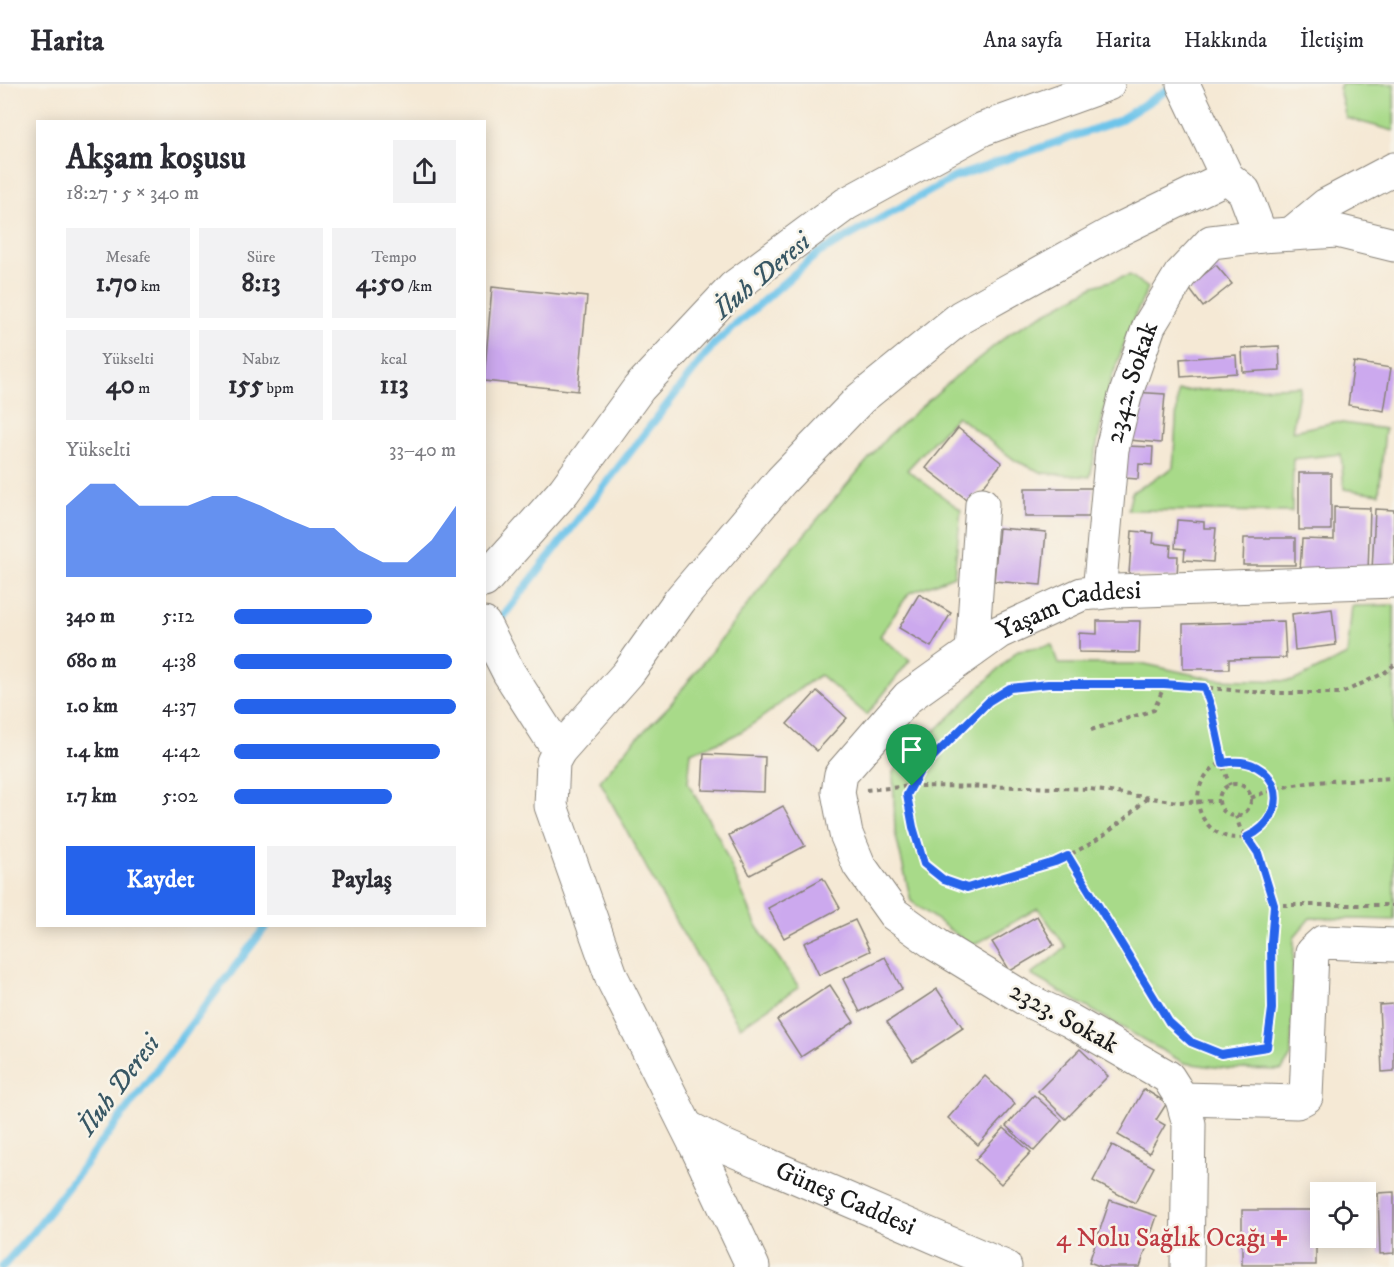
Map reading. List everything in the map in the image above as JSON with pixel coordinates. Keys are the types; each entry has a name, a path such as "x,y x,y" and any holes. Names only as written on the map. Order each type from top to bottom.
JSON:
{"street":[{"path":"486,579 564,491 639,388 734,287 846,204 945,149 983,129 1108,84"},
{"path":"1183,84 1227,177 1244,191 1276,235 1394,169"},
{"path":"753,1267 687,1127 612,978 550,806 553,762 559,751 628,673 680,600 781,481 860,399 961,317 1116,231 1227,177"},
{"name":"2342. Sokak","path":"1099,593 1112,449 1125,396 1149,326 1180,275 1211,242 1337,231 1394,244"},
{"path":"972,651 982,504"},
{"name":"Yaşam Caddesi","path":"840,802 841,774 908,697 999,632 1082,594 1394,581"},
{"path":"486,628 509,673 559,751"},
{"name":"2323. Sokak","path":"840,802 846,834 859,865 894,914 937,945 1027,1000 1069,1020 1168,1077 1182,1099 1188,1124 1187,1267"},
{"path":"1182,1099 1297,1102 1306,1096 1312,951 1323,942 1394,945"},
{"name":"Güneş Caddesi","path":"687,1127 724,1146 1005,1267"}],"path":[{"path":"1147,798 1125,820 1089,846 1055,862 967,888 944,880 924,864 913,827 907,795 921,769 989,701 1010,688 1048,684 1164,684 1265,693 1342,693 1384,673 1394,665"},
{"path":"1091,730 1154,710 1164,684"},
{"path":"1204,687 1230,785"},
{"path":"1236,760 1254,765 1269,777 1274,788 1276,801 1267,824 1258,832 1247,837 1223,836 1213,831 1199,812 1197,800 1204,777 1212,768 1223,763 1236,760"},
{"path":"1251,798 1274,788 1292,784 1394,777"},
{"path":"1230,785 1241,785 1246,788 1251,798 1251,803 1245,812 1236,816 1226,813 1219,801 1222,791 1230,785"},
{"path":"840,802 912,786 1090,789 1178,802 1219,801"},
{"path":"1068,856 1169,1022 1191,1042 1221,1054 1267,1047 1272,1009 1271,943 1274,905 1258,853 1236,816"},
{"path":"1274,905 1394,905"}],"green space":[{"path":"1341,84 1394,84 1394,131 1346,118 1339,89"},
{"path":"1130,275 1148,288 1132,322 1110,383 1090,477 1043,473 1016,461 957,416 907,470 961,510 954,576 909,593 880,636 910,660 867,715 820,675 746,729 691,752 688,783 719,838 757,927 799,987 740,1027 674,919 600,781 630,745 669,706 777,567 888,436 954,378 1013,331 1094,286"},
{"path":"1300,386 1292,431 1335,422 1385,429 1379,494 1344,489 1341,454 1293,459 1292,512 1128,510 1132,492 1173,468 1178,391"},
{"path":"1394,605 1394,920 1310,918 1294,937 1291,1056 1282,1070 1230,1069 1184,1063 1031,975 1066,947 1038,908 972,946 911,901 895,832 893,772 1018,650 1052,645 1058,664 1145,664 1213,679 1293,681 1347,655 1352,606"}],"building":[{"path":"1216,265 1232,284 1203,307 1188,287"},
{"path":"492,287 587,297 578,391 486,381"},
{"path":"1279,346 1280,370 1243,372 1242,348"},
{"path":"1236,355 1237,373 1181,377 1180,359"},
{"path":"1354,362 1391,368 1384,411 1348,405"},
{"path":"1133,392 1165,394 1161,443 1129,440"},
{"path":"958,428 1002,463 970,502 926,468"},
{"path":"1125,446 1153,447 1152,465 1139,464 1138,479 1124,478"},
{"path":"1299,473 1331,473 1331,530 1299,530"},
{"path":"1025,488 1093,488 1093,517 1025,517"},
{"path":"1334,507 1370,508 1368,573 1300,571 1302,539 1334,540"},
{"path":"1375,509 1394,510 1394,573 1372,571"},
{"path":"1177,520 1204,522 1204,528 1216,528 1213,562 1184,560 1185,549 1175,548"},
{"path":"999,528 1046,532 1041,585 994,581"},
{"path":"1132,531 1154,533 1153,543 1171,545 1170,556 1178,556 1177,578 1129,574"},
{"path":"1244,538 1295,538 1295,565 1243,565"},
{"path":"919,594 951,613 931,647 899,628"},
{"path":"1332,609 1336,645 1295,650 1292,614"},
{"path":"1097,621 1140,621 1139,653 1079,652 1079,633 1097,634"},
{"path":"1284,621 1286,658 1229,659 1229,669 1183,669 1183,624"},
{"path":"817,691 847,718 817,751 787,724"},
{"path":"704,754 765,757 764,792 702,790"},
{"path":"783,806 805,846 750,875 729,835"},
{"path":"823,878 840,908 784,938 768,908"},
{"path":"1037,916 1054,945 1010,971 992,942"},
{"path":"855,920 870,951 819,975 804,943"},
{"path":"885,957 902,989 860,1012 843,979"},
{"path":"830,985 854,1022 801,1057 777,1020"},
{"path":"937,989 963,1028 913,1061 887,1022"},
{"path":"1394,1004 1394,1071 1382,1072 1379,1005"},
{"path":"1080,1049 1108,1076 1066,1119 1038,1091"},
{"path":"985,1076 1015,1104 978,1145 948,1118"},
{"path":"1144,1089 1167,1103 1156,1120 1165,1125 1149,1153 1118,1135"},
{"path":"1034,1095 1062,1120 1034,1151 1006,1126"},
{"path":"1004,1128 1031,1152 1001,1184 975,1160"},
{"path":"1112,1145 1154,1167 1135,1203 1093,1181"},
{"path":"1394,1192 1394,1253 1380,1254 1378,1193"},
{"path":"1110,1200 1157,1216 1140,1267 1102,1267 1089,1262"},
{"name":"4 Nolu Sağlık Ocağı","path":"1242,1210 1310,1210 1310,1248 1316,1248 1316,1265 1242,1265"}],"waterway":[{"name":"İluh Deresi","path":"494,628 714,344 817,254 955,177 1118,121 1175,85"},
{"name":"İluh Deresi","path":"2,1267 34,1231 265,927"}],"place":[{"name":"4 Nolu Sağlık Ocağı","path":"1279,1238"}],"route":[{"path":"1048,684 1164,684 1204,687 1211,707 1223,763 1236,760 1248,762 1260,768 1269,777 1274,788 1276,801 1267,824 1258,832 1247,837 1258,853 1274,905 1271,943 1272,1009 1267,1047 1221,1054 1191,1042 1169,1022 1068,856 1011,876 967,888 944,880 924,864 913,827 907,795 912,786 921,769 989,701 1010,688 1048,684"}]}
